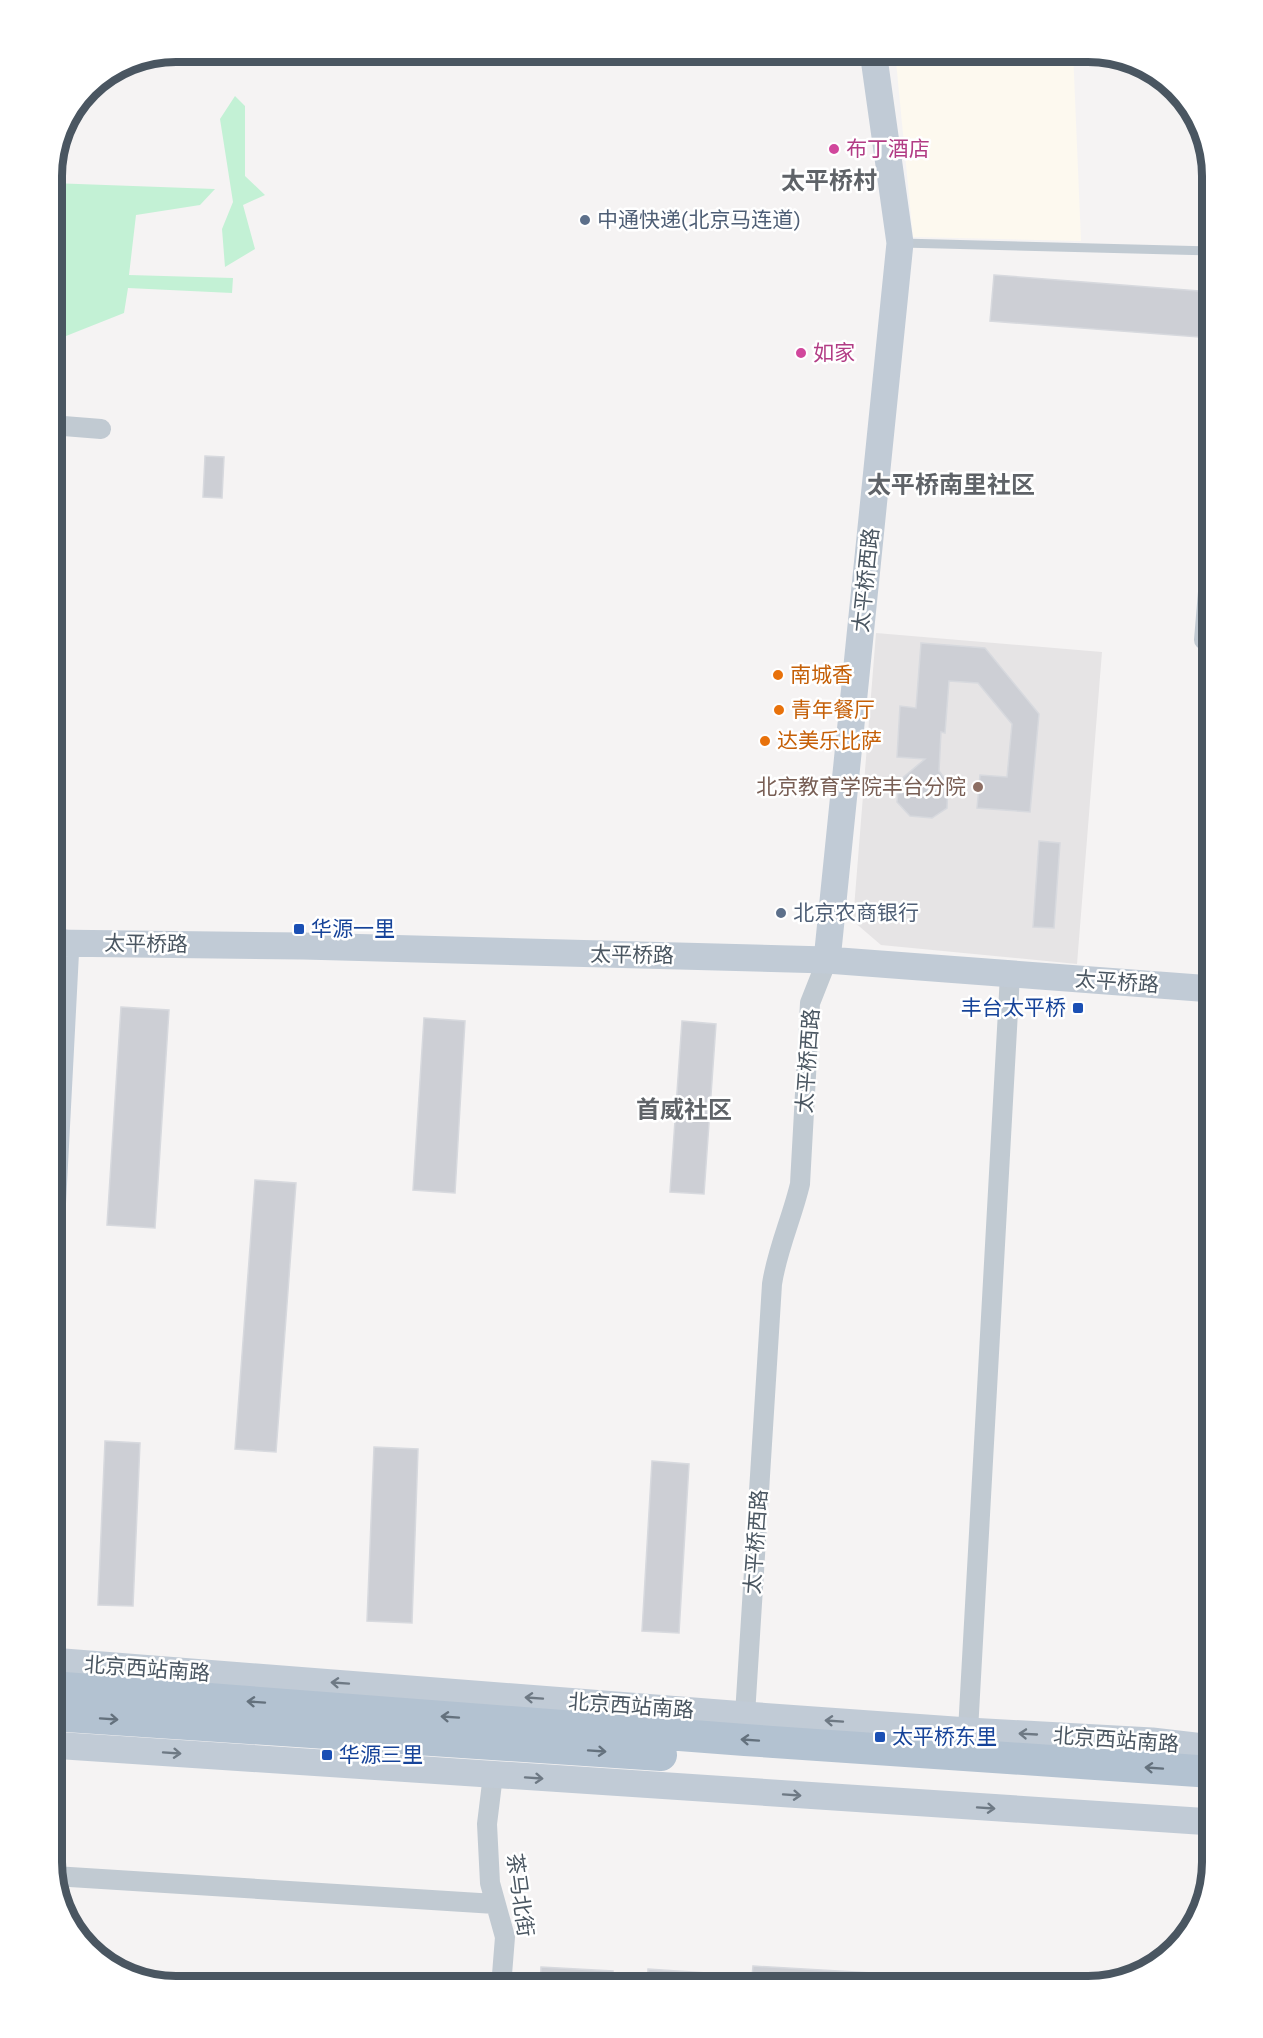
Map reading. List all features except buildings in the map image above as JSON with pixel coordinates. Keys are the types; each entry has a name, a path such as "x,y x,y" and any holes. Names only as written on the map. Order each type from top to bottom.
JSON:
{"main road":[{"name":"北京西站南路","path":"62,1688 757,1741 1202,1771"},
{"path":"62,1716 1202,1792"}],"street":[{"name":"太平桥西路","path":"745,1715 772,1284 774,1270 800,1184 810,1003 827,960 900,243 875,62"},
{"path":"62,427 101,429"},
{"name":"太平桥路","path":"62,943 303,946 827,960 1202,988"},
{"path":"968,1731 1010,975"},
{"name":"北京西站南路","path":"62,1662 745,1715 1152,1741 1202,1747"},
{"path":"62,1746 1202,1821"},
{"name":"茶马北街","path":"493,1775 487,1824 490,1883 505,1936 502,1976"},
{"path":"62,1877 495,1904"}],"lane":[{"path":"900,243 1202,251"}],"shaded area":[{"path":"896,62 1073,62 1081,241 913,237"},
{"name":"北京教育学院丰台分院","path":"876,633 1102,652 1077,964 881,945 853,921"}],"green space":[{"path":"235,96 245,106 245,176 265,195 243,205 255,249 225,267 222,229 233,202 220,119"},
{"path":"62,183 215,189 200,205 136,215 129,275 233,278 232,293 128,288 124,313 66,336 62,285"}],"place":[{"name":"布丁酒店","path":"834,149"},
{"name":"中通快递(北京马连道)","path":"585,220"},
{"name":"如家","path":"801,353"},
{"name":"南城香","path":"778,675"},
{"name":"青年餐厅","path":"779,710"},
{"name":"达美乐比萨","path":"765,741"},
{"name":"北京教育学院丰台分院","path":"978,787"},
{"name":"北京农商银行","path":"781,913"},
{"name":"华源一里","path":"299,929"},
{"name":"丰台太平桥","path":"1078,1008"},
{"name":"太平桥东里","path":"880,1737"},
{"name":"华源三里","path":"327,1755"}],"district":[{"name":"太平桥村","path":"829,181"},
{"name":"太平桥南里社区","path":"951,485"},
{"name":"首威社区","path":"684,1110"}]}
